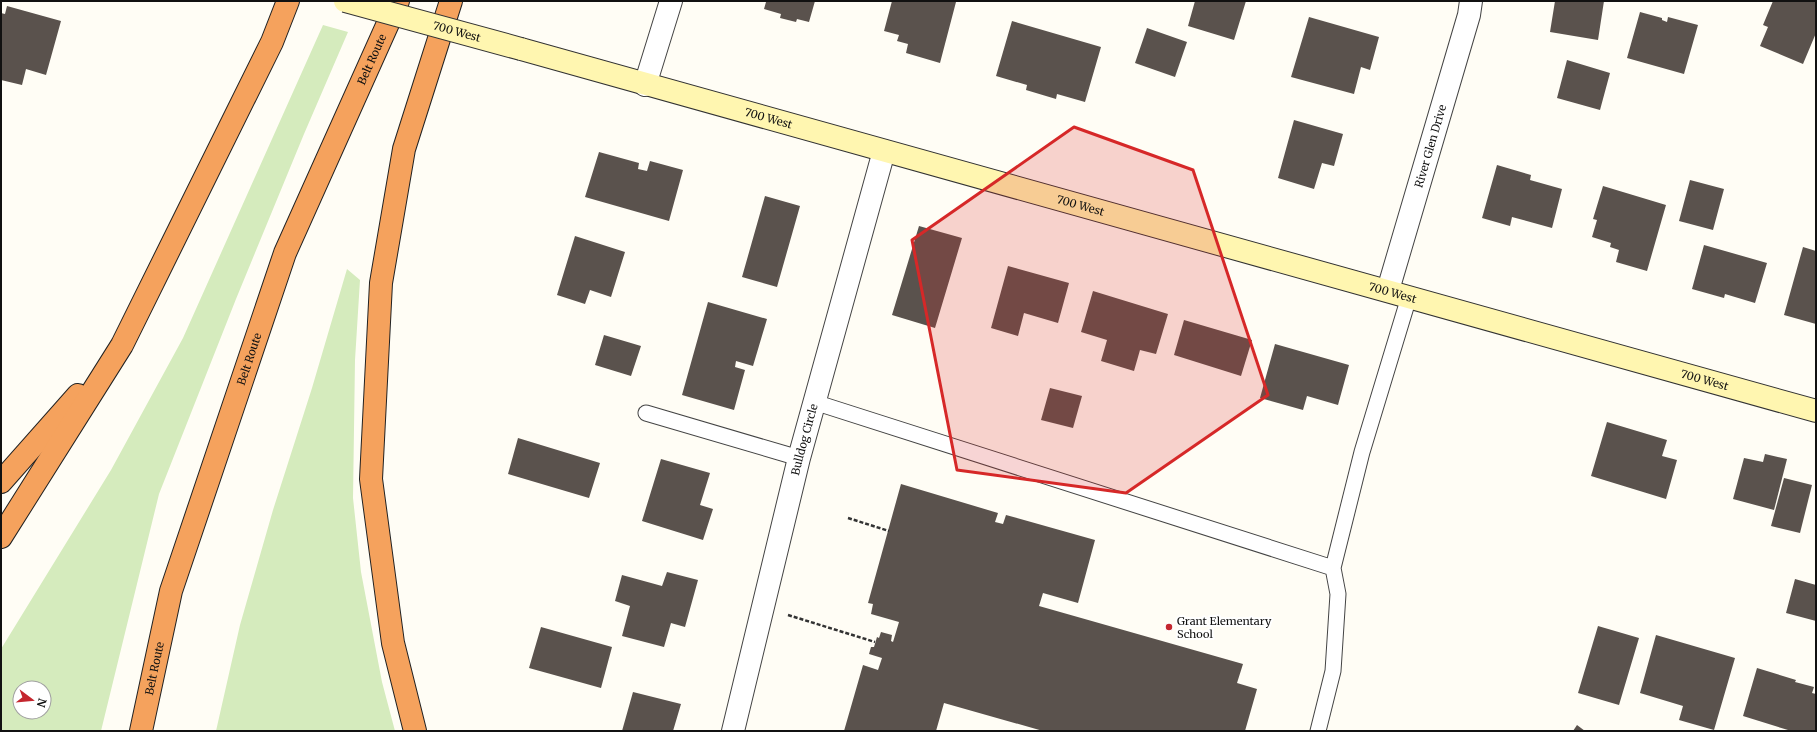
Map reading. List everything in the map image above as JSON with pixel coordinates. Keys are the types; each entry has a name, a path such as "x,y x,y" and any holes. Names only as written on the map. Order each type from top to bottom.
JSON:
{"highway":[{"path":"1,537 122,345 272,42 288,1"},
{"name":"Belt Route","path":"141,731 171,591 285,253 398,1"},
{"path":"415,731 393,643 371,479 381,283 404,150 451,1"},
{"path":"1,482 122,345"}],"main road":[{"name":"700 West","path":"345,1 1388,290 1816,411"}],"street":[{"path":"645,85 671,1"},
{"name":"River Glen Drive","path":"1388,290 1472,1"},
{"name":"Bulldog Circle","path":"733,731 798,458 884,151"}],"lane":[{"path":"1318,731 1333,671 1338,594 1333,568 1362,452 1410,297"},
{"path":"814,402 1333,568"},
{"path":"646,413 798,458"}],"path":[{"path":"848,518 889,530"},
{"path":"762,608 875,642"}],"highlighted area":[{"path":"1074,127 1193,170 1268,395 1126,493 957,470 912,240"}],"green space":[{"path":"323,25 348,32 236,299 159,494 101,731 1,731 1,649 111,470 183,338"},
{"path":"347,269 360,280 355,360 353,498 361,572 382,682 395,731 216,731 240,625 273,510 312,388"}],"building":[{"path":"763,1 815,1 809,22 797,19 796,22 780,18 781,14 764,9 766,2"},
{"path":"892,1 956,2 940,63 906,53 908,44 897,41 899,35 884,31"},
{"path":"1195,1 1246,1 1234,40 1188,26"},
{"path":"1555,1 1604,1 1598,40 1550,32"},
{"path":"1773,1 1816,1 1816,33 1803,64 1760,46 1768,27 1763,25"},
{"path":"7,6 61,21 46,75 26,69 22,85 1,80 1,13 5,14"},
{"path":"1640,12 1662,18 1662,20 1667,22 1668,17 1698,25 1684,74 1627,58"},
{"path":"1309,17 1379,37 1370,70 1361,67 1354,94 1291,77"},
{"path":"1012,21 1101,47 1085,102 1057,94 1056,99 1026,90 1027,85 996,76"},
{"path":"1147,28 1187,42 1175,77 1135,63"},
{"path":"1567,60 1610,73 1600,110 1557,98"},
{"path":"1294,120 1343,134 1334,166 1322,163 1314,189 1278,178"},
{"path":"599,152 639,163 638,169 647,171 650,161 683,170 669,221 585,197"},
{"path":"1497,165 1531,175 1530,180 1562,189 1552,228 1512,217 1510,226 1482,218"},
{"path":"1690,180 1724,189 1713,230 1679,221"},
{"path":"1603,186 1666,205 1647,271 1616,262 1619,250 1610,247 1611,243 1592,237 1597,220 1593,219"},
{"path":"765,196 800,206 777,287 742,277"},
{"path":"919,226 962,238 935,328 892,315"},
{"path":"575,236 625,252 611,297 590,290 585,304 557,295"},
{"path":"1704,245 1767,263 1755,303 1725,294 1724,298 1692,289"},
{"path":"1803,247 1816,251 1816,324 1784,315"},
{"path":"1008,266 1069,283 1058,323 1024,313 1018,336 991,328"},
{"path":"1093,291 1168,314 1156,354 1140,350 1134,371 1101,361 1107,340 1081,332"},
{"path":"708,302 767,319 753,366 736,361 735,367 745,370 734,410 682,395"},
{"path":"1184,320 1252,340 1241,376 1174,355"},
{"path":"604,335 641,346 631,376 595,365"},
{"path":"1275,344 1349,365 1338,405 1307,396 1303,410 1260,398"},
{"path":"1050,388 1082,396 1073,428 1041,420"},
{"path":"1607,422 1667,440 1662,456 1677,460 1666,499 1591,476"},
{"path":"518,438 600,463 589,498 508,474"},
{"path":"1765,454 1787,459 1774,510 1733,499 1744,458 1763,462"},
{"path":"661,459 710,473 700,505 713,509 703,540 642,521"},
{"path":"1784,478 1812,485 1800,533 1771,526"},
{"path":"901,484 998,513 995,522 1003,524 1006,515 1095,540 1078,603 1043,593 1039,606 1243,664 1237,683 1257,689 1245,731 1043,731 944,703 936,731 844,731 863,665 878,670 882,658 869,654 871,647 874,647 877,637 879,638 881,632 892,635 891,641 893,642 899,622 871,614 873,604 868,603"},
{"path":"667,572 698,580 685,627 671,623 664,647 622,636 630,606 615,601 622,575 662,586"},
{"path":"1795,579 1816,585 1816,621 1786,613"},
{"path":"1598,626 1639,638 1619,705 1578,693"},
{"path":"541,627 612,647 601,688 529,668"},
{"path":"1656,635 1735,658 1714,730 1679,720 1683,706 1640,693"},
{"path":"1757,668 1796,680 1795,682 1814,687 1812,693 1816,694 1816,731 1787,731 1788,730 1743,716"},
{"path":"633,692 681,704 673,731 622,731"},
{"path":"1577,725 1585,731 1573,731"}],"place":[{"name":"Grant Elementary School","path":"1169,627"}]}
